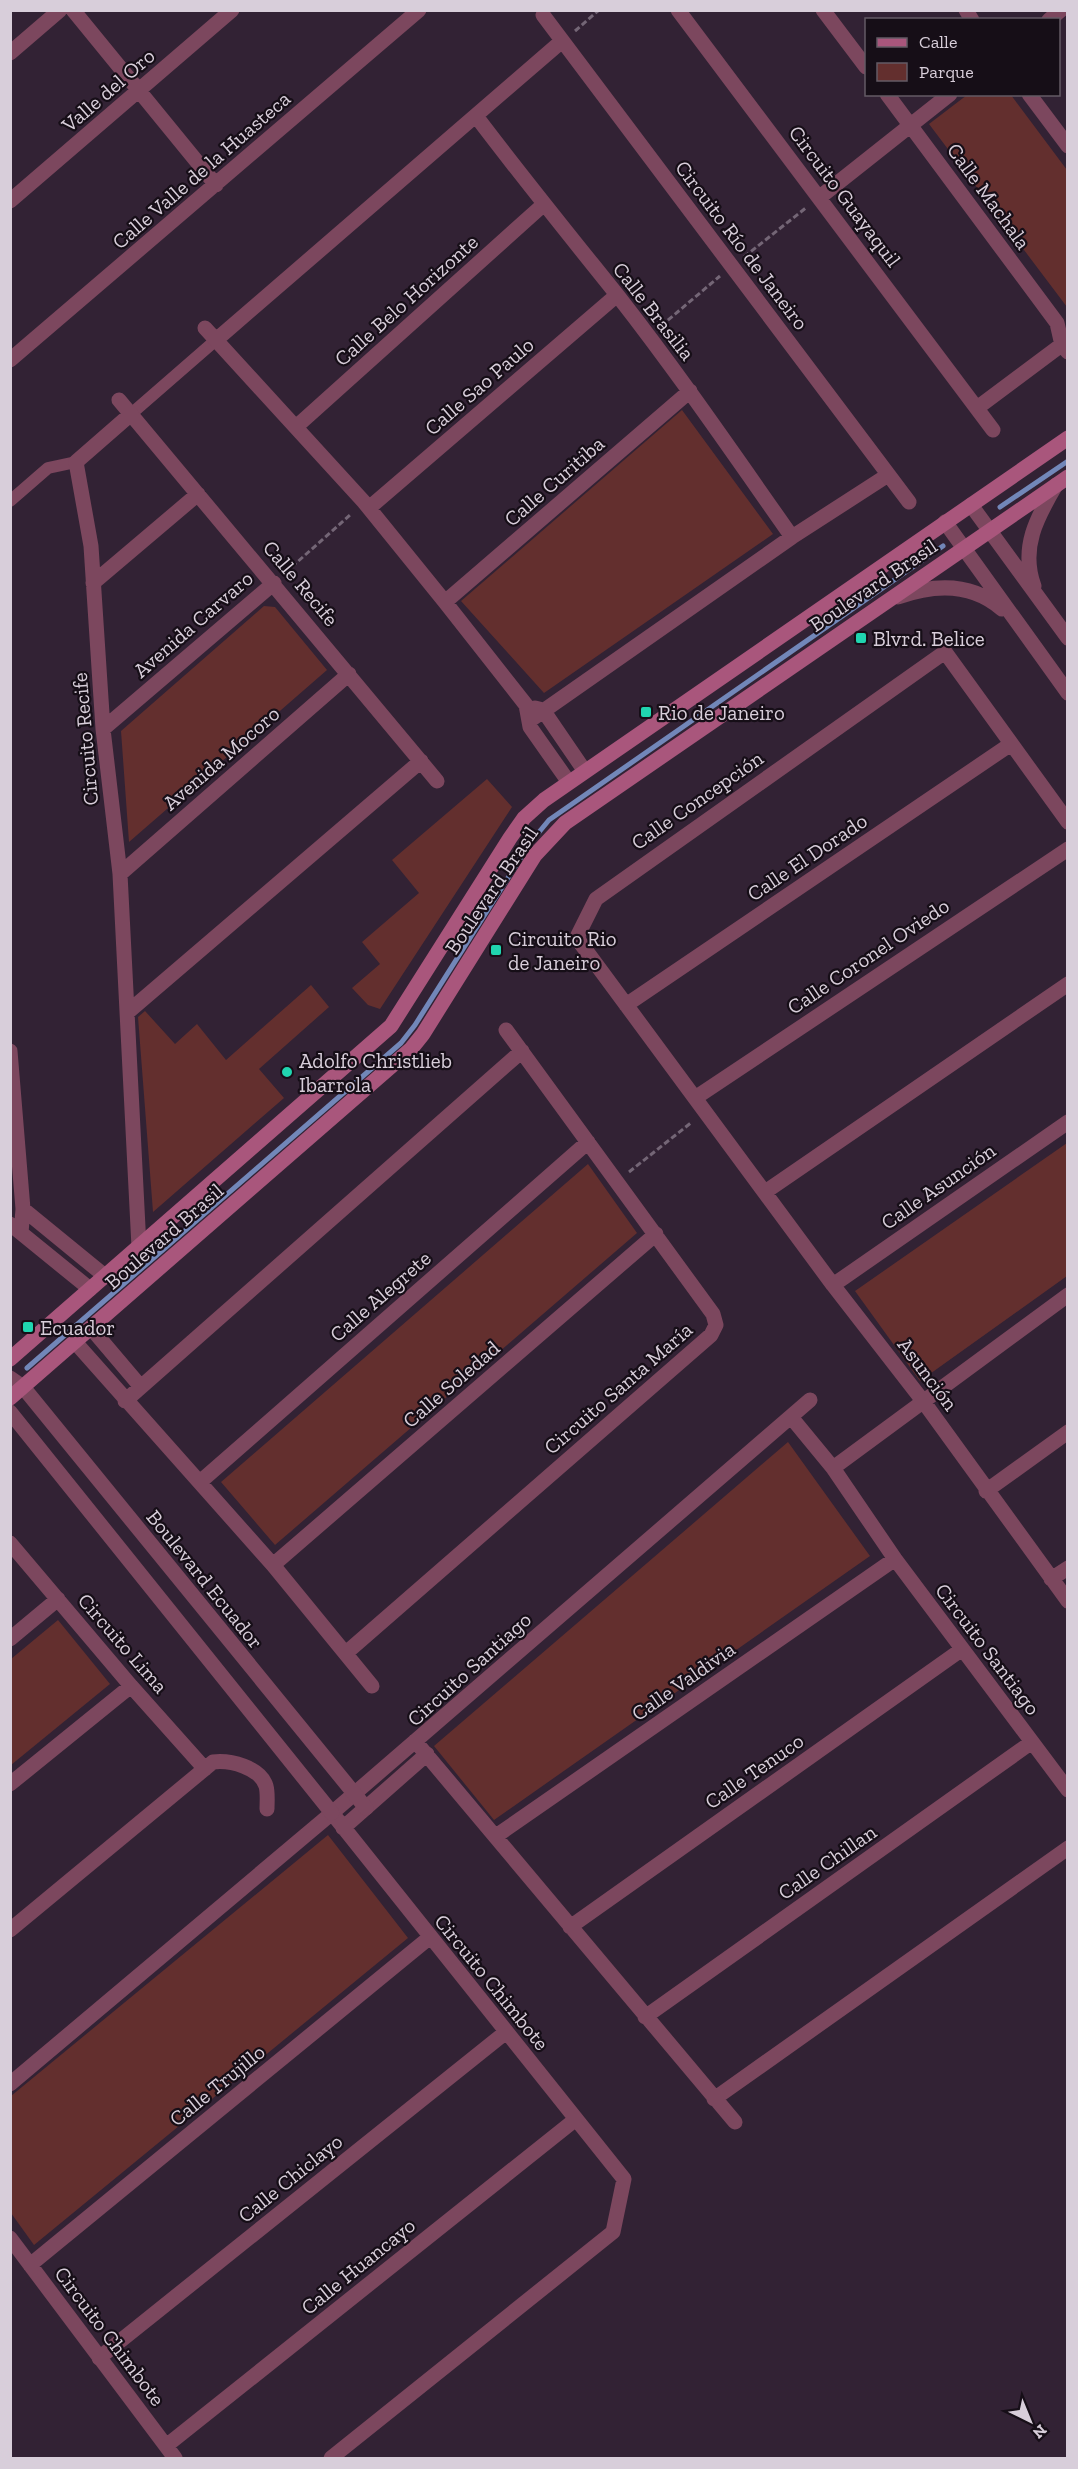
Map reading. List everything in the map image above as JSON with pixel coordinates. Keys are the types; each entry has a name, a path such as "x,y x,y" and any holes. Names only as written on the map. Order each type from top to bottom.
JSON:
{"main road":[{"name":"Boulevard Brasil","path":"10,1359 390,1026 524,818 568,781 1068,438"},
{"name":"Boulevard Brasil","path":"14,1388 75,1342 411,1049 423,1034 535,855 565,822 1062,481"}],"street":[{"path":"10,53 60,10"},
{"path":"73,10 216,185"},
{"name":"Valle del Oro","path":"10,201 232,10"},
{"name":"Calle Valle de la Huasteca","path":"10,360 419,10"},
{"name":"Circuito Guayaquil","path":"678,10 993,430"},
{"path":"823,10 865,64"},
{"name":"Circuito Río de Janeiro","path":"543,15 909,502"},
{"path":"10,501 48,468 76,462 563,41"},
{"name":"Calle Machala","path":"888,96 1062,325 1066,345"},
{"path":"820,197 947,96"},
{"path":"1030,96 1068,146"},
{"name":"Calle Brasilia","path":"476,116 543,206 617,295 690,391 792,537"},
{"name":"Calle Belo Horizonte","path":"297,426 543,206"},
{"name":"Calle Sao Paulo","path":"366,505 617,295"},
{"path":"205,327 297,426 366,505 445,603 526,705 530,728 568,781"},
{"path":"977,408 1066,345"},
{"name":"Calle Curitiba","path":"445,603 690,391"},
{"name":"Calle Recife","path":"119,400 437,781"},
{"name":"Circuito Recife","path":"76,462 91,546 103,729 120,874 139,1247"},
{"path":"529,721 792,537 888,475"},
{"path":"1038,597 1030,576 1028,557 1031,537 1036,520 1062,481"},
{"path":"93,583 198,494"},
{"path":"971,504 1068,638"},
{"path":"945,522 1068,693"},
{"name":"Avenida Carvaro","path":"103,729 274,583"},
{"path":"887,601 914,591 937,587 959,587 979,594 1014,619"},
{"name":"Calle Concepción","path":"833,1285 579,941 578,935 596,899 945,652 1068,822"},
{"name":"Avenida Mocoro","path":"120,874 349,674"},
{"path":"526,705 543,710 584,770"},
{"name":"Calle El Dorado","path":"627,1005 1011,744"},
{"path":"128,1012 421,760"},
{"name":"Calle Coronel Oviedo","path":"695,1098 1067,846"},
{"path":"765,1192 1068,984"},
{"name":"Circuito Santa María","path":"346,1653 711,1335 716,1325 713,1314 506,1030"},
{"path":"10,1051 23,1209 16,1229 90,1289"},
{"path":"125,1401 522,1051"},
{"name":"Calle Asunción","path":"833,1285 1068,1122"},
{"name":"Calle Alegrete","path":"200,1482 588,1142"},
{"path":"23,1209 105,1276"},
{"name":"Calle Soledad","path":"273,1565 656,1234"},
{"name":"Asunción","path":"833,1285 923,1401 986,1491 1068,1601"},
{"path":"833,1468 1068,1294"},
{"path":"91,1328 141,1387"},
{"path":"75,1342 273,1565 372,1686"},
{"name":"Boulevard Ecuador","path":"14,1388 366,1808"},
{"name":"Circuito Santiago","path":"735,2122 415,1741 810,1401"},
{"path":"10,1412 332,1813"},
{"name":"Circuito Santiago","path":"791,1417 833,1468 961,1650 1068,1790"},
{"path":"986,1491 1068,1432"},
{"name":"Circuito Lima","path":"10,1543 131,1686 205,1768"},
{"name":"Calle Valdivia","path":"496,1836 895,1559"},
{"path":"1051,1579 1068,1568"},
{"path":"10,1639 58,1599"},
{"name":"Calle Tenuco","path":"570,1927 961,1650"},
{"path":"10,1784 131,1686"},
{"path":"10,2084 415,1741"},
{"name":"Calle Chillan","path":"645,2017 1032,1742"},
{"path":"343,1828 427,1754"},
{"path":"10,1930 213,1762 228,1761 257,1774 266,1785 267,1809"},
{"name":"Circuito Chimbote","path":"331,2458 613,2232 624,2179 429,1938 332,1813"},
{"path":"714,2099 1068,1848"},
{"name":"Calle Trujillo","path":"30,2265 429,1938"},
{"name":"Calle Chiclayo","path":"99,2358 506,2032"},
{"name":"Calle Huancayo","path":"171,2452 576,2118"},
{"name":"Circuito Chimbote","path":"10,2238 171,2452"}],"path":[{"path":"563,41 599,10"},
{"name":"Avenida Carvaro","path":"274,583 366,505"},
{"path":"617,1181 705,1112"}],"green space":[{"path":"966,96 1012,96 1067,170 1067,307 929,124"},
{"path":"682,410 773,534 544,693 461,601"},
{"path":"264,606 275,607 327,670 129,842 121,731"},
{"path":"487,779 512,807 380,1009 368,1005 352,988 380,964 362,942 419,893 392,860"},
{"path":"311,985 329,1007 259,1069 284,1098 153,1212 138,1017 145,1011 175,1044 197,1024 226,1060"},
{"path":"1067,1143 1067,1276 920,1381 855,1291"},
{"path":"588,1164 637,1233 275,1545 221,1482"},
{"path":"788,1442 870,1556 494,1820 434,1746"},
{"path":"58,1620 110,1684 11,1765 11,1659"},
{"path":"328,1835 408,1938 34,2245 11,2213 11,2096"}],"waterway":[{"path":"1000,507 1068,461"},
{"path":"27,1368 401,1043 415,1025 530,843 549,820 943,546"}],"place":[{"name":"Blvrd. Belice","path":"861,638"},
{"name":"Rio de Janeiro","path":"646,712"},
{"name":"Circuito Rio de Janeiro","path":"496,950"},
{"name":"Adolfo Christlieb Ibarrola","path":"287,1072"},
{"name":"Ecuador","path":"28,1327"}]}
